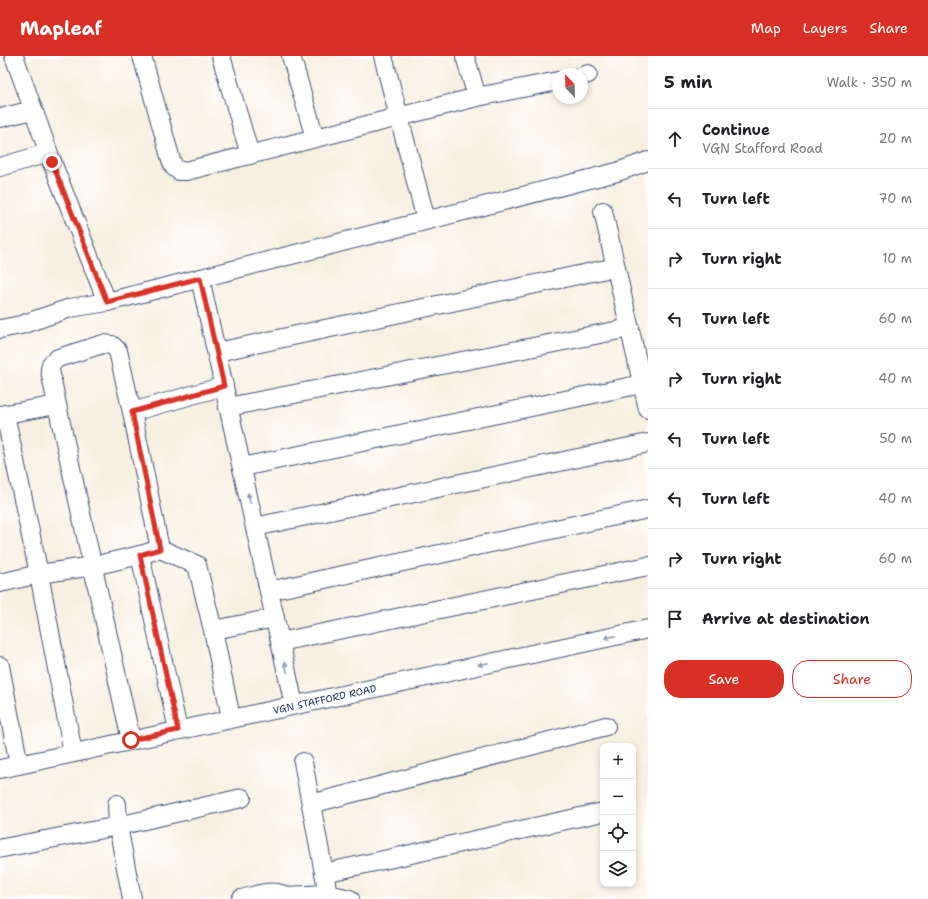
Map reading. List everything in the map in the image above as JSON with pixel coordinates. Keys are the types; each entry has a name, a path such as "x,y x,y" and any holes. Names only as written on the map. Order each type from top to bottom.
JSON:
{"street":[{"path":"14,56 48,152 107,302"},
{"path":"142,56 171,160 174,167 179,171 186,171 477,98 552,82"},
{"path":"221,56 250,155"},
{"path":"292,56 315,138"},
{"path":"384,56 426,220"},
{"path":"465,56 477,98"},
{"path":"0,118 33,110"},
{"path":"0,167 48,152"},
{"path":"0,330 21,325 70,308 107,302 617,172 648,161"},
{"path":"603,211 648,409"},
{"path":"217,352 616,267"},
{"path":"200,278 294,705"},
{"path":"228,407 630,328"},
{"path":"131,740 50,370 51,364 58,358 103,344 112,345 118,351 160,549"},
{"path":"242,467 642,384"},
{"path":"132,412 224,386"},
{"path":"57,405 3,415 39,574 73,753"},
{"path":"255,527 648,443"},
{"path":"269,591 648,509"},
{"path":"0,583 39,574 93,566 160,549 197,565 213,630 231,718"},
{"path":"140,555 178,730"},
{"path":"280,642 648,566"},
{"path":"213,630 275,618"},
{"name":"VGN STAFFORD ROAD","path":"0,769 648,629"},
{"path":"0,666 19,764"},
{"path":"311,804 606,726"},
{"path":"303,762 328,894"},
{"path":"3,848 118,826 242,798"},
{"path":"116,804 118,826 132,899"},
{"path":"324,873 600,813"},
{"path":"241,899 264,893 278,893 287,898 328,894 350,899"}],"route":[{"path":"52,162 107,302 200,278 224,386 132,412 160,549 140,555 178,730 131,740"}]}
